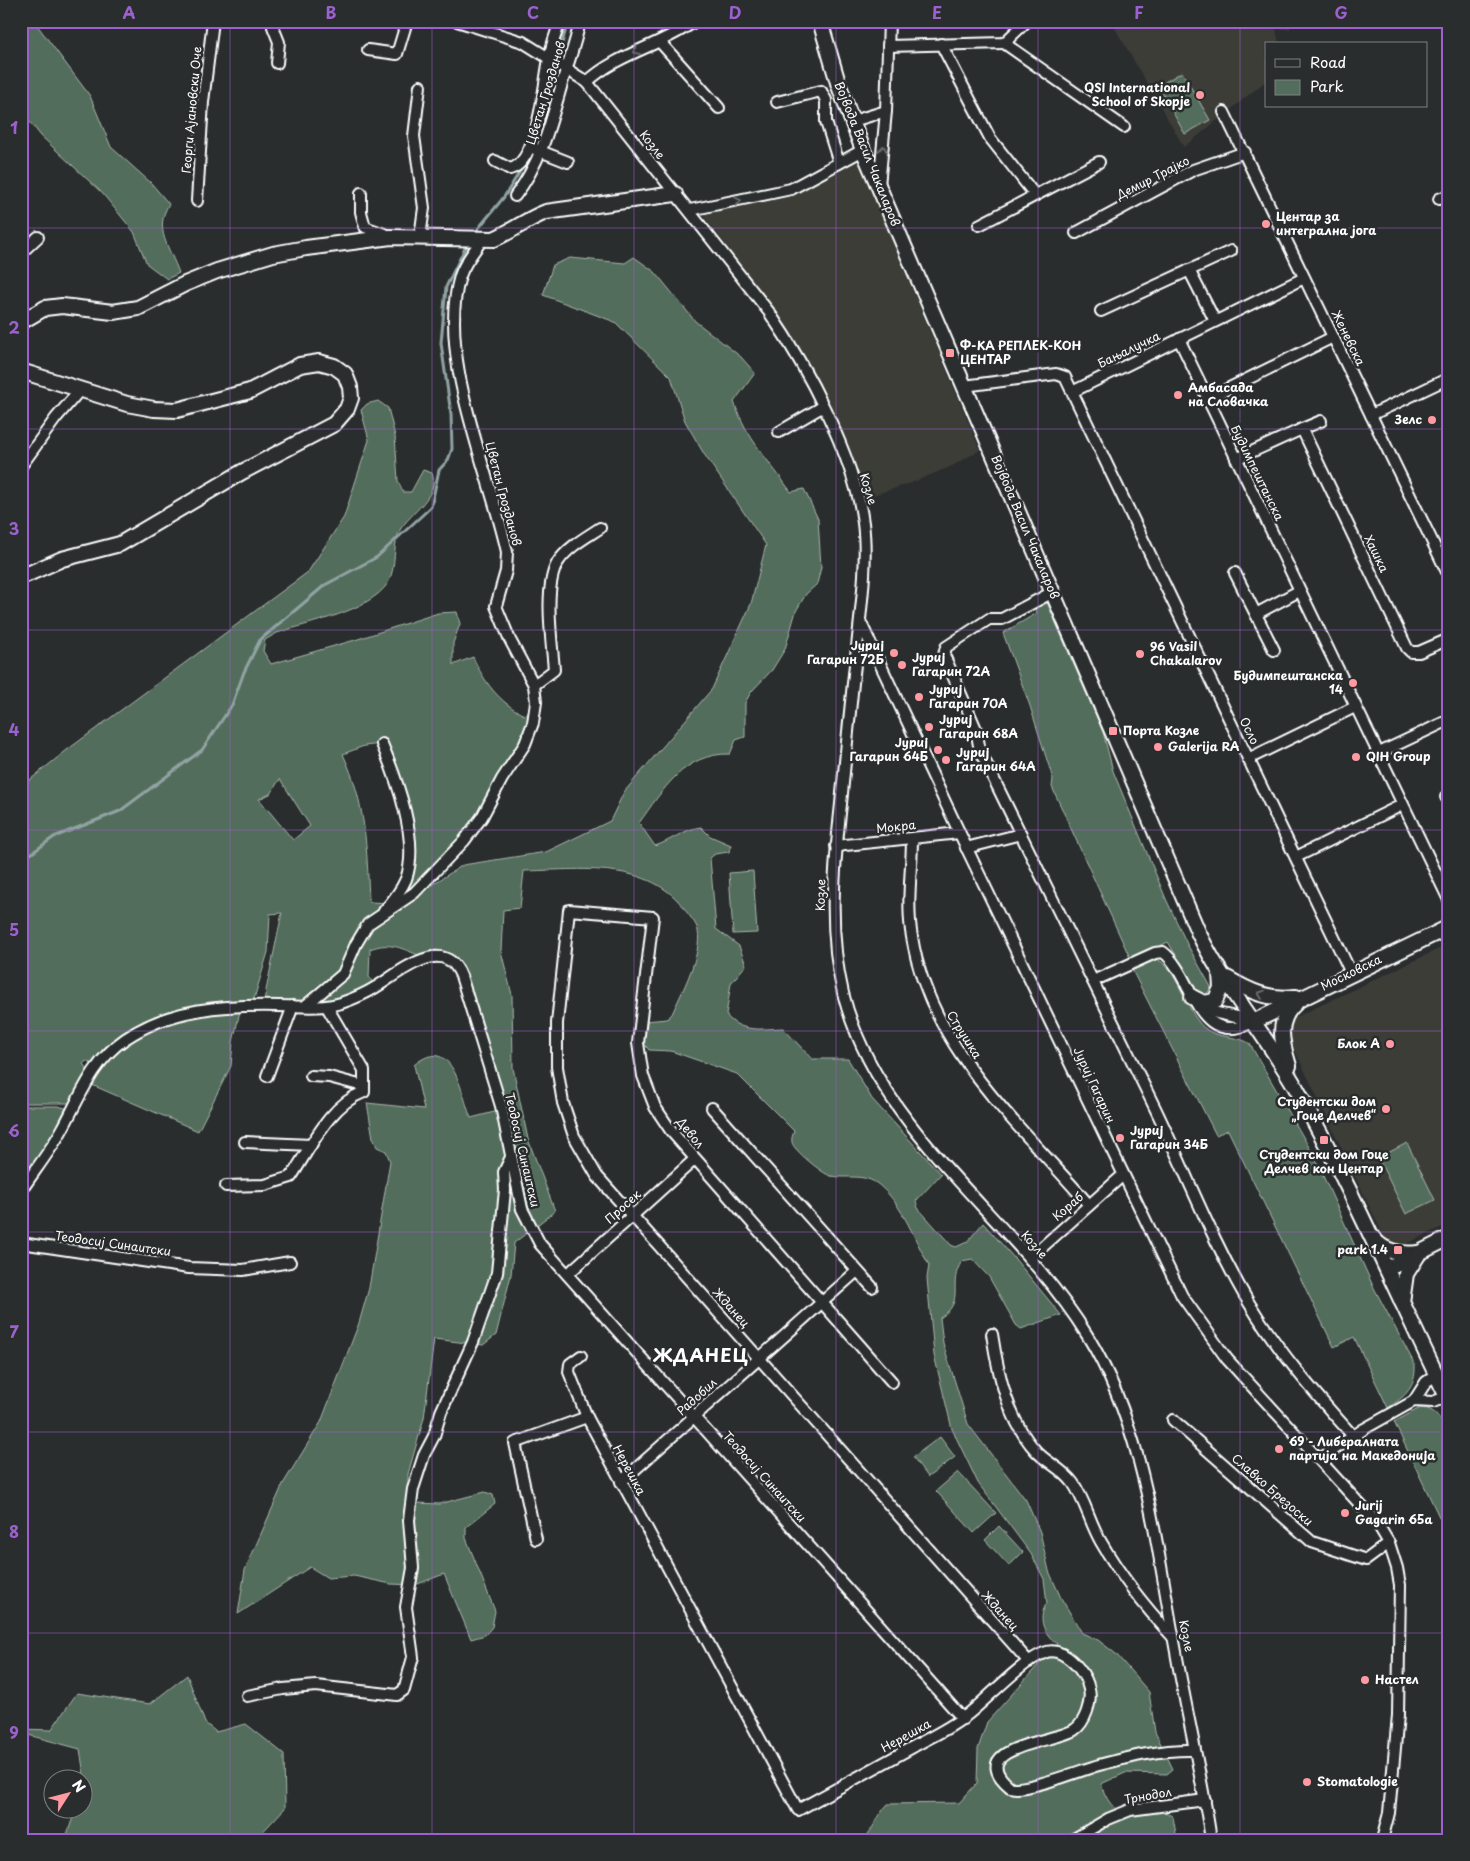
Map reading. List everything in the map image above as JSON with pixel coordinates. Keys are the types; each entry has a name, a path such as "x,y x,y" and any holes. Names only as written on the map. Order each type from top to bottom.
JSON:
{"street":[{"name":"Георги Ајановски Оче","path":"197,200 203,102 213,21"},
{"path":"274,21 273,27 279,42 277,63"},
{"path":"368,50 397,54 407,21"},
{"name":"Козле","path":"457,21 509,36 587,82 769,312 795,350 841,450 862,512 865,543 860,620 836,846 833,902 836,955 844,996 860,1040 884,1087 908,1120 964,1186 1030,1258 1070,1309 1088,1335 1119,1397 1131,1432 1147,1499 1211,1840"},
{"path":"495,161 510,169 517,168 530,147 543,100 549,58 560,21"},
{"name":"Цветан Грозданов","path":"515,196 526,181 541,152 573,53 580,21"},
{"path":"587,82 614,62 660,42 695,21"},
{"name":"Војвода Васил Чакаларов","path":"820,21 831,62 863,150 1199,934 1220,973 1255,1021 1295,1087"},
{"path":"879,187 886,111 889,21"},
{"path":"1004,43 1027,21"},
{"path":"660,42 719,108"},
{"path":"888,46 1004,43 1124,127"},
{"path":"941,44 990,138 1035,196"},
{"path":"420,86 414,136 424,208 420,237"},
{"path":"777,102 821,91 826,100 826,122 839,163"},
{"path":"853,121 886,111"},
{"name":"Женевска","path":"1224,112 1449,576"},
{"path":"530,147 568,162"},
{"path":"690,210 791,189 863,150"},
{"name":"Демир Трајко","path":"1076,233 1193,170 1245,152"},
{"path":"979,225 1099,162"},
{"path":"361,193 361,212 365,227 391,237"},
{"path":"21,322 45,308 62,306 125,311 138,308 185,284 217,271 273,254 391,237 494,239 506,234 530,218 546,212 675,194"},
{"path":"21,253 38,237"},
{"name":"Цветан Грозданов","path":"482,240 461,274 457,289 454,319 456,355 471,420 507,552 506,571 496,606 510,640 534,685"},
{"path":"1101,311 1231,251"},
{"path":"1190,270 1215,321"},
{"name":"Бањалучка","path":"1072,392 1304,278"},
{"path":"1207,399 1333,337"},
{"name":"Будимпештанска","path":"1179,339 1377,754 1449,900"},
{"path":"21,371 138,407 177,410 250,392 300,365 319,362 334,366 344,374 350,387 351,398 348,409 334,424 242,472 120,544 62,559 21,577"},
{"path":"964,386 1056,374 1064,376 1072,392"},
{"path":"1371,416 1449,378"},
{"path":"21,466 56,418 80,390"},
{"name":"Осло","path":"1072,392 1351,973"},
{"path":"779,432 822,407"},
{"path":"1236,459 1321,420"},
{"name":"Хашка","path":"1302,429 1407,648 1411,652 1419,652 1449,639"},
{"path":"306,1006 343,974 364,929 382,914 414,893 464,841 482,817 502,779 526,744 533,724 536,702 534,685 554,670 549,620 553,573 558,561 573,546 600,528"},
{"path":"1236,573 1274,650"},
{"path":"1256,614 1300,591"},
{"path":"1053,592 1002,620 989,620 946,647 944,655 976,729 978,746 1231,1270 1250,1303 1295,1366 1353,1436"},
{"name":"Јуриј Гагарин","path":"860,620 966,848 1182,1296 1205,1331 1239,1373 1377,1523 1389,1543 1400,1585 1398,1715 1389,1814 1382,1840"},
{"path":"1248,759 1355,708"},
{"path":"1377,754 1449,720"},
{"path":"382,744 401,796 410,855 406,881 382,914"},
{"path":"1296,858 1402,805"},
{"name":"Мокра","path":"836,846 959,833"},
{"path":"966,848 1021,834"},
{"name":"Струшка","path":"912,838 910,916 912,935 918,963 934,1010 965,1063 1090,1204"},
{"name":"Девол","path":"569,910 654,918 638,1043 644,1076 655,1107 671,1131 695,1159 892,1382"},
{"name":"Жданец","path":"569,910 557,1023 557,1067 563,1103 574,1136 597,1176 1029,1662"},
{"name":"Московска","path":"1255,1021 1449,927"},
{"path":"1093,981 1161,952 1169,957 1194,1001 1217,1013 1255,1021"},
{"name":"Теодосиј Синаитски","path":"21,1191 62,1130 94,1070 107,1054 126,1038 150,1026 191,1011 232,1006 327,1007 362,995 410,964 426,958 439,958 453,963 461,976 501,1106 522,1210 540,1244 963,1719"},
{"path":"1220,973 1240,986 1264,996 1280,999 1307,995"},
{"path":"1194,1001 1204,1003 1215,1001 1221,988 1220,973"},
{"path":"1307,995 1285,1016 1281,1029 1283,1046 1295,1087 1340,1168 1448,1399 1433,1402 1414,1401"},
{"path":"267,1076 293,1006"},
{"path":"226,1186 265,1185 292,1177 329,1119 345,1102 364,1092 364,1070 327,1007"},
{"path":"311,1076 328,1077 364,1086"},
{"path":"712,1108 872,1288"},
{"path":"245,1142 311,1145"},
{"path":"247,1696 283,1689 316,1686 397,1695 404,1690 413,1657 406,1607 413,1568 409,1520 413,1488 424,1455 434,1436 441,1412 473,1342 497,1273 505,1190 504,1172 511,1157"},
{"name":"Просек","path":"568,1274 695,1159"},
{"name":"Кораб","path":"1030,1258 1123,1175"},
{"path":"1371,1234 1377,1242 1389,1250 1405,1253 1421,1252"},
{"path":"1387,1270 1449,1238"},
{"name":"Теодосиј Синаитски","path":"21,1243 189,1268 243,1270 290,1262"},
{"path":"1402,1303 1404,1282 1408,1268 1421,1252"},
{"name":"Радобил","path":"621,1482 857,1271"},
{"path":"992,1334 1005,1392 1015,1418 1024,1434 1036,1451 1074,1484 1096,1532 1110,1556 1149,1611 1173,1636"},
{"name":"Нерешка","path":"581,1356 570,1364 569,1372 587,1417 798,1810 963,1719 1029,1662 1048,1651 1058,1652 1066,1656 1082,1673 1089,1688 1090,1700 1081,1723 1073,1731 1020,1746 1003,1754 998,1760 998,1769 1002,1779 1010,1787 1025,1788 1098,1765 1154,1753 1194,1750"},
{"path":"1320,1459 1353,1436 1414,1401 1426,1382 1436,1376"},
{"path":"536,1539 515,1443 587,1417"},
{"name":"Славко Брезоски","path":"1174,1420 1312,1542 1366,1560 1389,1543"},
{"name":"Трнодол","path":"1072,1840 1108,1819 1130,1810 1205,1800"}],"shaded area":[{"name":"QSI International School of Skopje","path":"1117,21 1290,21 1290,29 1276,29 1279,42 1265,42 1265,82 1184,147 1112,23"},
{"path":"854,161 859,163 980,450 952,466 911,483 864,498 856,471 800,351 774,310 703,215 714,210 737,207 791,194"},
{"name":"Студентски дом „Гоце Делчев“","path":"1449,944 1449,1224 1399,1247 1386,1241 1289,1038 1288,1028 1292,1019"}],"green space":[{"path":"21,21 34,21 90,96 111,147 151,183 169,204 164,213 163,230 179,273 167,279 147,264 134,232 102,193 41,136 21,111"},
{"path":"1182,72 1210,120 1185,134 1158,86"},
{"path":"634,257 655,272 695,321 741,357 755,373 734,402 745,427 791,492 804,489 818,519 821,567 817,584 806,594 796,611 785,649 772,670 751,692 745,703 745,737 736,740 730,754 714,755 687,767 666,786 639,823 655,846 689,830 701,827 710,836 731,845 729,852 715,854 710,858 716,929 739,946 746,965 731,983 726,1015 738,1025 752,1029 783,1028 812,1059 848,1059 872,1099 941,1174 916,1201 918,1208 951,1245 956,1247 967,1242 983,1223 1061,1315 1021,1329 1016,1325 989,1277 972,1259 962,1261 956,1278 953,1305 940,1318 943,1343 968,1424 1026,1500 1040,1532 1049,1571 1061,1598 1082,1633 1098,1640 1116,1654 1149,1692 1155,1732 1173,1769 1167,1774 1125,1773 1101,1784 1108,1799 1115,1808 1123,1811 1163,1811 1173,1817 1177,1840 863,1840 888,1804 959,1803 977,1783 978,1749 987,1722 1057,1644 1048,1635 1042,1620 1042,1614 1047,1603 1044,1579 1031,1554 978,1483 952,1429 934,1355 927,1278 929,1265 895,1202 873,1181 862,1178 827,1175 809,1161 793,1145 794,1131 737,1074 671,1051 649,1050 643,1042 645,1021 667,1019 672,1014 694,962 698,940 696,926 686,911 671,894 654,883 634,875 612,871 524,871 520,908 503,910 501,951 512,995 513,1068 528,1139 555,1211 514,1243 511,1275 496,1335 483,1345 434,1339 424,1418 408,1474 408,1494 417,1503 439,1504 485,1492 493,1495 495,1504 466,1527 466,1538 495,1611 492,1627 485,1635 471,1639 444,1574 415,1585 391,1584 354,1576 328,1578 310,1567 238,1614 245,1570 283,1484 321,1422 359,1323 369,1288 390,1161 386,1151 377,1147 373,1138 367,1103 424,1109 414,1065 427,1057 438,1056 447,1061 453,1070 471,1118 502,1110 453,963 429,959 399,947 378,947 370,949 369,977 374,984 347,1001 263,1005 282,913 270,914 268,952 254,999 182,1009 110,1046 92,1064 86,1061 83,1064 88,1070 70,1103 21,1103 21,787 67,750 308,572 344,517 369,440 361,410 367,404 378,401 388,408 395,436 398,481 403,492 411,492 423,470 432,473 432,489 423,504 400,530 396,542 391,577 379,593 367,601 337,615 277,633 265,640 263,651 271,664 355,640 438,613 457,612 460,624 453,643 453,665 473,657 487,683 507,704 524,715 535,709 533,723 495,795 422,891 463,865 546,852 610,821 624,792 712,689 751,604 766,545 704,454 685,421 671,377 615,322 543,295 553,265 570,258 625,263","holes":["382,744 410,844 401,889 391,903 369,902 364,826 351,772 343,754 364,746","280,779 310,826 293,840 259,799 270,794"]},
{"path":"1046,600 1103,732 1113,771 1166,899 1187,944 1211,987 1207,994 1202,995 1198,992 1168,942 1131,960 1052,787 1053,779 1030,706 1003,633 1037,613 1034,606"},
{"path":"753,871 757,933 733,934 729,873"},
{"path":"1155,959 1162,962 1168,968 1193,1014 1204,1028 1217,1035 1238,1039 1250,1044 1314,1156 1373,1286 1415,1365 1414,1380 1408,1391 1388,1408 1354,1337 1334,1347 1228,1130 1216,1135 1132,970"},
{"path":"240,1011 233,1042 231,1066 198,1131 92,1085 105,1066 120,1051 137,1038 156,1028 197,1016"},
{"path":"21,1106 58,1106 72,1110 21,1191"},
{"path":"1407,1143 1435,1200 1406,1214 1378,1158"},
{"path":"1420,1408 1433,1411 1441,1421 1447,1436 1450,1454 1449,1520 1442,1523 1394,1422"},
{"path":"940,1437 955,1457 928,1477 913,1457"},
{"path":"958,1472 996,1513 974,1533 936,1491"},
{"path":"999,1526 1023,1552 1009,1566 985,1540"},
{"path":"187,1675 205,1723 216,1732 246,1724 284,1754 285,1808 255,1840 65,1840 73,1818 92,1818 92,1768 83,1768 80,1749 21,1733 21,1729 51,1730 77,1693 150,1704"}],"waterway":[{"path":"547,98 568,21"},
{"path":"473,235 504,197 524,165"},
{"path":"21,861 54,837 120,811 202,750 232,705 244,672 260,640 325,585 377,557 431,507 439,470 448,460 452,449 451,414 441,343 446,287 468,242"}],"place":[{"name":"QSI International School of Skopje","path":"1200,95"},
{"name":"Центар за интегрална јога","path":"1266,224"},
{"name":"Ф-КА РЕПЛЕК-КОН ЦЕНТАР","path":"950,353"},
{"name":"Амбасада на Словачка","path":"1178,395"},
{"name":"Зелс","path":"1432,420"},
{"name":"Јуриј Гагарин 72Б","path":"894,653"},
{"name":"96 Vasil Chakalarov","path":"1140,654"},
{"name":"Јуриј Гагарин 72А","path":"902,665"},
{"name":"Будимпештанска 14","path":"1353,683"},
{"name":"Јуриј Гагарин 70А","path":"919,697"},
{"name":"Јуриј Гагарин 68А","path":"929,727"},
{"name":"Порта Козле","path":"1113,731"},
{"name":"Galerija RA","path":"1158,747"},
{"name":"Јуриј Гагарин 64Б","path":"938,750"},
{"name":"QIH Group","path":"1356,757"},
{"name":"Јуриј Гагарин 64А","path":"946,760"},
{"name":"Блок А","path":"1390,1044"},
{"name":"Студентски дом „Гоце Делчев“","path":"1386,1109"},
{"name":"Јуриј Гагарин 34Б","path":"1120,1138"},
{"name":"Студентски дом Гоце Делчев кон Центар","path":"1324,1140"},
{"name":"park 1.4","path":"1398,1250"},
{"name":"69 - Либералната партија на Македонија","path":"1279,1449"},
{"name":"Jurij Gagarin 65a","path":"1345,1513"},
{"name":"Настел","path":"1365,1680"},
{"name":"Stomatologie","path":"1307,1782"}],"district":[{"name":"ЖДАНЕЦ","path":"701,1356"}]}
